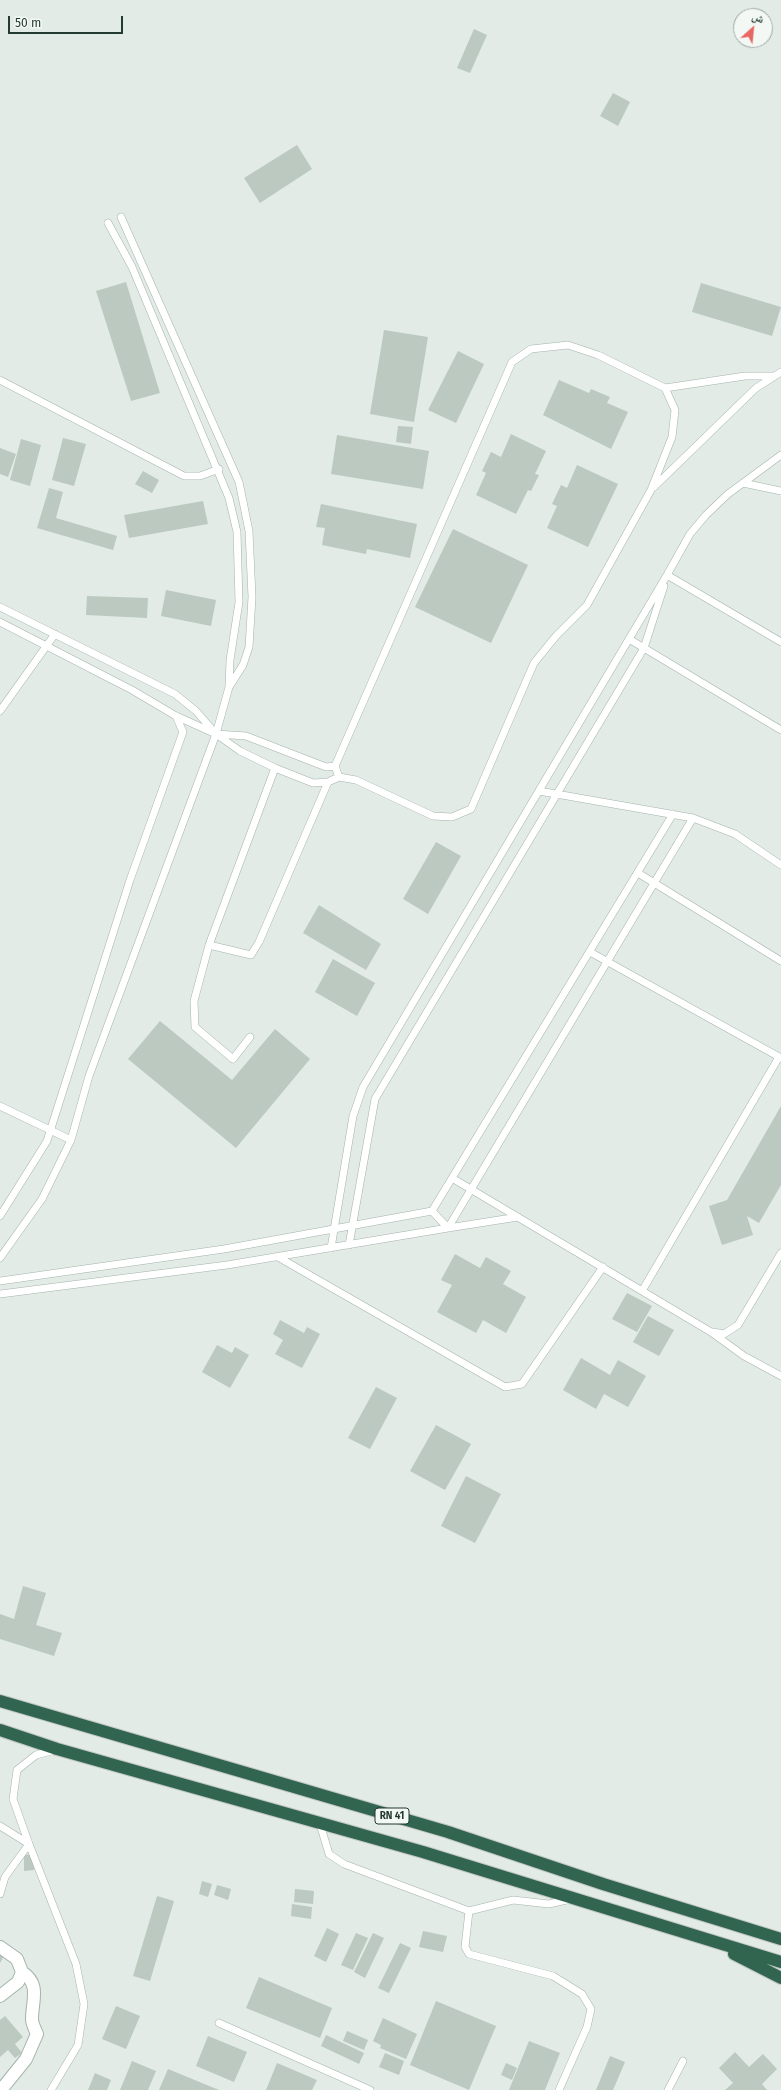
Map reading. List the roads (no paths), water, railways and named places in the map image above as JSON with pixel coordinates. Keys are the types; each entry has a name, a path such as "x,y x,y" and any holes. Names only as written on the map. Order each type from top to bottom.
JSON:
{"highway":[{"name":"RN 41","path":"0,1701 448,1832 603,1884 781,1939"},
{"name":"RN 41","path":"0,1730 57,1749 423,1852 571,1899 781,1962"},
{"path":"712,1942 781,1978"}],"street":[{"path":"0,1947 17,1959 22,1972 28,1976 34,1984 32,2021 37,2034 26,2060 1,2090"},
{"path":"0,1996 18,1982 22,1972"}],"lane":[{"path":"121,217 239,482 249,531 252,597 249,647 243,665 229,687"},
{"path":"0,1258 42,1199 71,1140 89,1076 216,734 229,687 230,660 239,602 237,532 229,498 219,469 132,267 108,223"},
{"path":"339,777 334,766 512,362 531,349 568,345 598,355 664,388 745,376 774,376"},
{"path":"651,490 756,388 781,372"},
{"path":"0,380 184,476 200,476 219,469"},
{"path":"0,622 132,690 176,716 216,734 240,751 275,768 313,783 328,782 339,777 356,780 433,816 452,817 471,809 534,663 556,636 587,605 651,490 672,437 674,410 664,388"},
{"path":"331,1248 353,1116 363,1087 690,534 728,494 781,455"},
{"path":"743,483 781,491"},
{"path":"667,575 781,642"},
{"path":"349,1245 375,1099 644,648 667,575"},
{"path":"0,607 175,694 196,712 216,734 246,736 326,767 334,766"},
{"path":"0,711 54,634"},
{"path":"629,639 781,730"},
{"path":"0,1216 47,1141 130,880 183,732 176,716"},
{"path":"250,1037 233,1059 195,1027 194,1001 208,945 275,768"},
{"path":"208,945 251,955 260,942 328,782"},
{"path":"539,791 693,818 735,834 781,865"},
{"path":"0,1281 224,1249 432,1211 673,814"},
{"path":"448,1228 693,818"},
{"path":"638,873 781,961"},
{"path":"590,952 780,1057 642,1291"},
{"path":"0,1106 71,1140"},
{"path":"452,1178 711,1332 744,1356 781,1376"},
{"path":"432,1211 448,1228"},
{"path":"0,1294 227,1265 518,1217"},
{"path":"711,1332 724,1334 738,1325 781,1253"},
{"path":"278,1257 505,1387 522,1384 603,1268"},
{"path":"51,2090 78,2045 84,2004 76,1964 13,1799 17,1770 36,1755 57,1749"},
{"path":"320,1824 329,1854 344,1864 468,1911 513,1900 549,1904 571,1899"},
{"path":"0,1826 29,1844"},
{"path":"0,1894 2,1876 29,1844"},
{"path":"468,1911 465,1947 469,1954 553,1976 582,1994 591,2010 587,2027 559,2090"},
{"path":"219,2023 370,2090"},
{"path":"668,2090 682,2062"}]}
